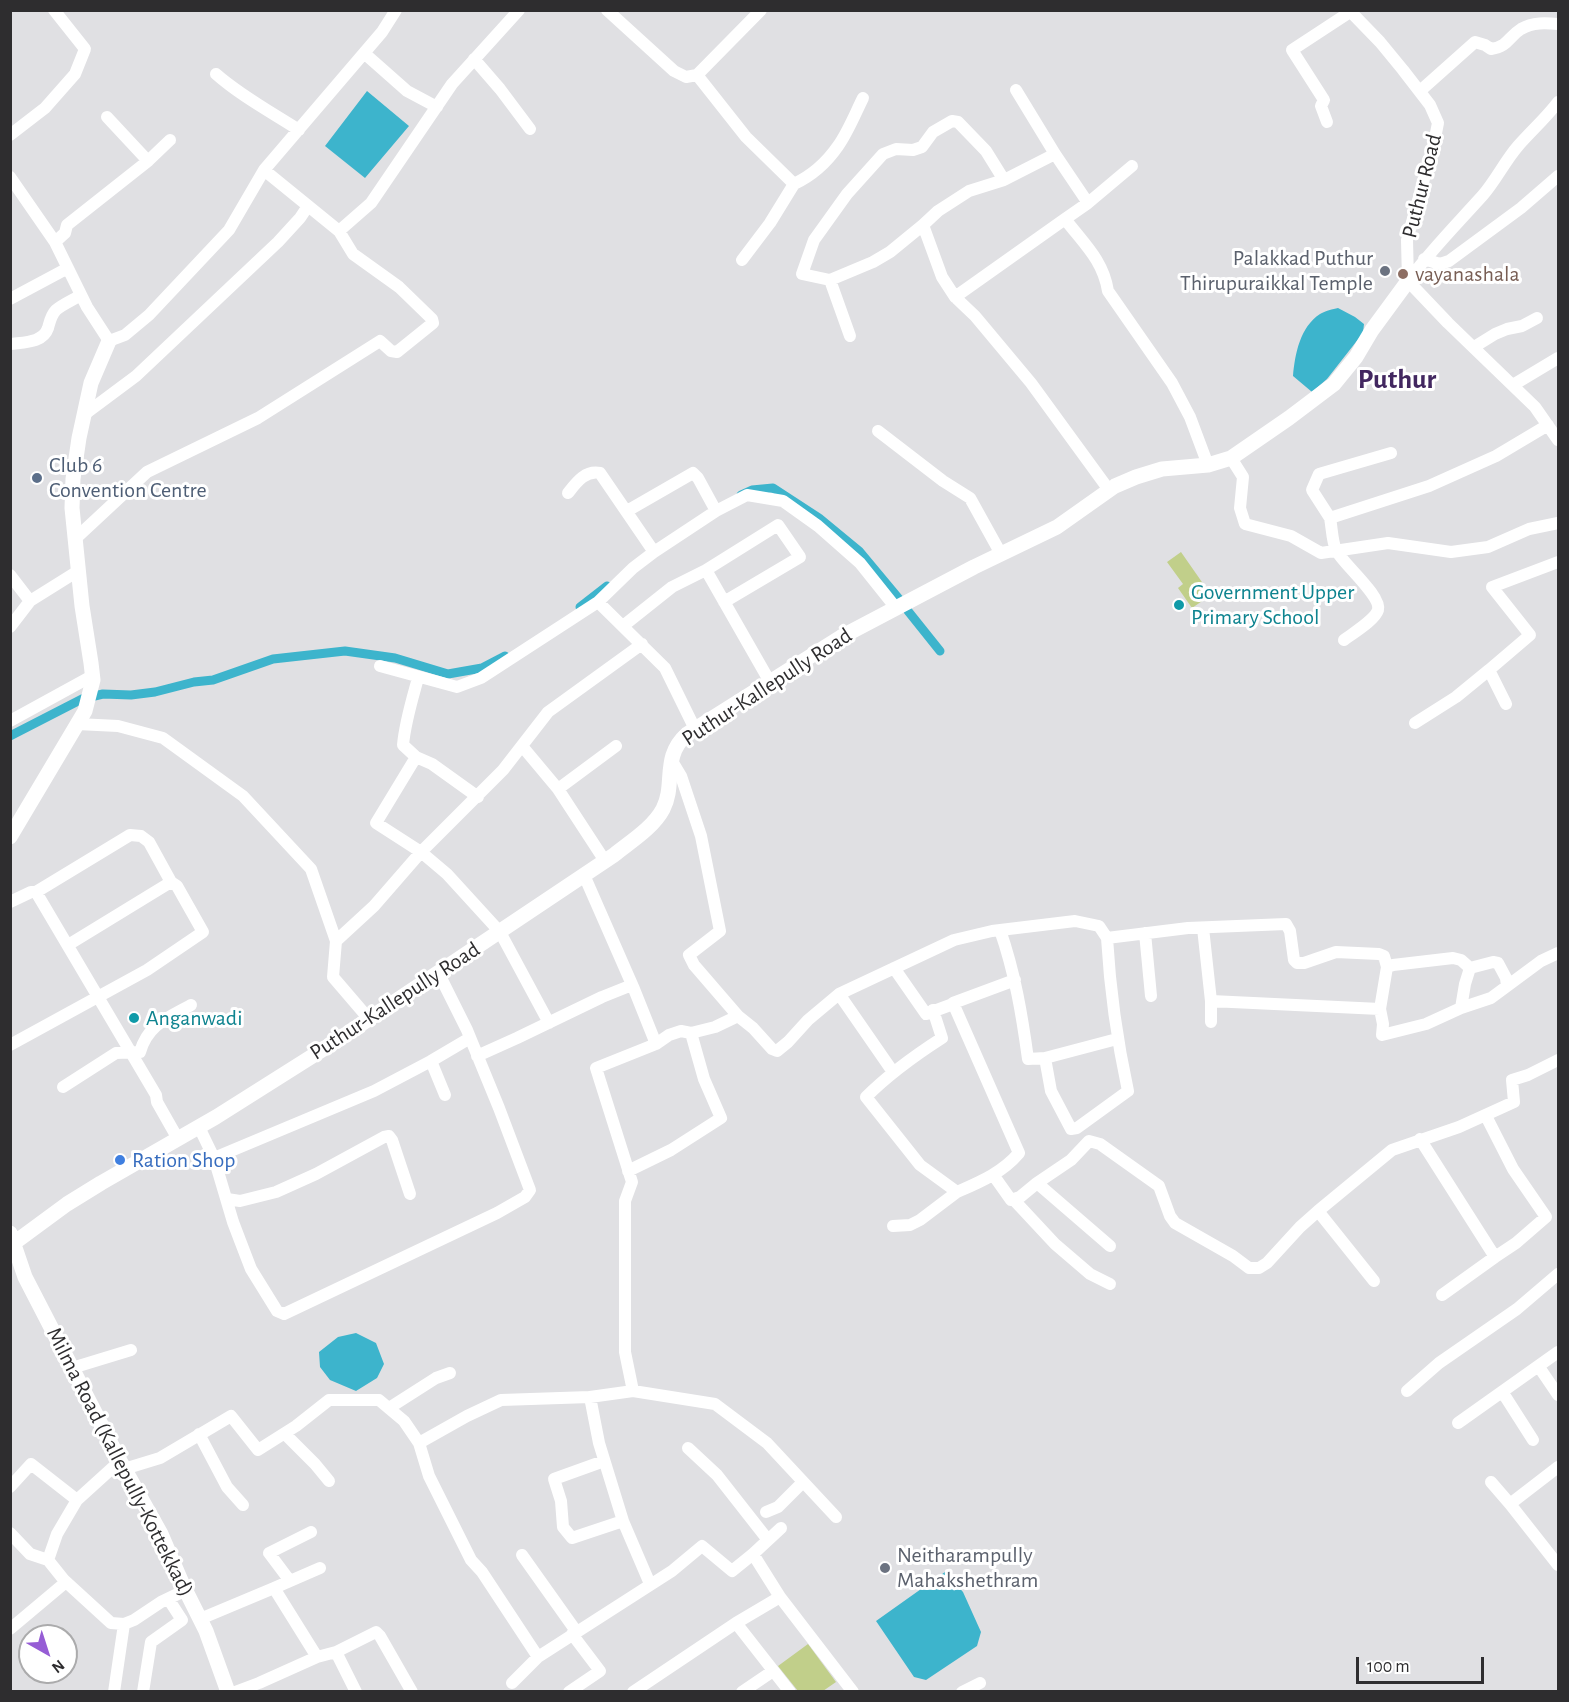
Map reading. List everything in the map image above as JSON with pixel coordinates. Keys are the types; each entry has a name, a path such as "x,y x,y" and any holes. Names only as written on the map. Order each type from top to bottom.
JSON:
{"main road":[{"name":"Puthur-Kallepully Road","path":"12,1240 100,1183 199,1127 278,1078 605,861 653,823 663,809 677,743 695,729 841,637 974,567 1057,527 1109,490 1136,477 1162,470 1208,465 1230,458 1289,418 1334,384 1356,357 1407,281"},
{"path":"10,837 81,717 92,678 78,572 72,508 73,479 91,383 109,341"},
{"name":"Milma Road (Kallepully-Kottekkad)","path":"12,1240 25,1277 122,1465 161,1534 206,1631 228,1692"}],"street":[{"path":"10,135 45,108 75,74 85,49 54,10"},
{"path":"10,177 55,242 99,328 109,341 125,335 149,315 230,230 264,170 382,32 396,10"},
{"path":"339,231 371,203 452,84 519,10"},
{"path":"607,10 674,71 686,77 697,75 761,10"},
{"path":"1327,122 1321,106 1324,100 1292,50 1349,11"},
{"name":"Puthur Road","path":"1349,11 1380,42 1420,91 1430,105 1438,123 1407,240 1407,281"},
{"path":"1420,91 1475,42 1491,49 1500,48 1521,28 1538,23 1558,24"},
{"path":"364,53 407,91 436,106"},
{"path":"474,59 500,88 530,129"},
{"path":"216,74 234,90 299,130"},
{"path":"697,75 746,137 794,184"},
{"path":"1016,90 1088,203"},
{"path":"742,260 770,223 794,184 815,170 838,147 863,98"},
{"path":"1558,102 1550,114 1518,146 1485,193 1424,259 1407,281 1535,407 1558,440"},
{"path":"107,117 148,161"},
{"path":"1004,180 986,151 958,122 952,121 933,132 922,147 913,150 896,149 883,154 847,194 814,240 802,274 830,280 873,262 890,252 938,211 969,191 1004,180 1055,154"},
{"path":"55,242 65,233 68,225 148,161 170,140"},
{"path":"955,297 1088,203 1132,166"},
{"path":"75,538 147,472 258,418 380,341 392,351 397,352 433,323 432,319 399,287 353,254 339,231 264,170"},
{"path":"1424,259 1440,264 1449,261 1521,208 1558,176"},
{"path":"85,414 136,376 278,242 308,206"},
{"path":"1065,219 1099,262 1106,278 1108,291 1172,383 1190,417 1208,465"},
{"path":"923,225 942,277 955,297 975,316 1031,383 1109,490"},
{"path":"10,299 68,268"},
{"path":"830,280 850,336"},
{"path":"10,344 34,341 42,337 56,310 81,295"},
{"path":"1474,347 1495,333 1522,326 1537,318"},
{"path":"1513,385 1558,358"},
{"path":"1330,518 1429,486 1496,456 1548,425"},
{"path":"878,431 943,481 970,498 1001,554"},
{"path":"1344,640 1374,618 1378,604 1336,551 1330,518 1312,490 1318,474 1391,453"},
{"path":"1230,458 1243,477 1240,508 1245,524 1292,536 1322,553 1388,543 1451,552 1488,547 1529,529 1558,524"},
{"path":"568,493 578,479 598,471 654,552"},
{"path":"627,511 693,472 716,511"},
{"path":"380,666 457,687 481,678 598,602 633,568 654,552 716,511 747,495 783,501 818,526 860,563 896,608"},
{"path":"623,626 672,587 706,570 778,525 800,557 724,602"},
{"path":"1415,723 1456,697 1530,635 1492,587 1558,562"},
{"path":"706,570 770,682"},
{"path":"10,627 30,601 78,572"},
{"path":"10,575 30,601"},
{"path":"598,602 665,668 695,729"},
{"path":"336,941 374,906 422,852 504,770 548,711 642,645"},
{"path":"1489,670 1506,705"},
{"path":"10,721 92,678"},
{"path":"418,678 404,727 403,745 416,757 432,764 478,797"},
{"path":"81,717 163,738 243,796 311,869 336,941 333,977 369,1019"},
{"path":"522,746 558,789 605,861"},
{"path":"558,789 616,746"},
{"path":"416,757 376,824 422,852 447,874 500,932 549,1023"},
{"path":"672,761 681,776 700,836 720,931 689,955 694,965 738,1016 753,1028 772,1049 777,1051 788,1042 808,1020 839,994 954,940 1000,930 1075,921 1099,926 1107,938 1112,1008 1128,1091 1077,1128 1071,1129 1051,1091 1045,1058"},
{"path":"10,903 31,892 36,892 130,835 141,836 149,842 203,932 147,970 10,1045"},
{"path":"584,875 656,1044"},
{"path":"68,945 171,882"},
{"path":"36,892 178,1139"},
{"path":"1107,938 1203,928 1286,924 1290,931 1294,960 1297,963 1304,963 1336,952 1379,954 1384,956 1387,967 1380,1009 1383,1024 1382,1035 1426,1024 1461,1008 1491,998 1541,961 1558,953"},
{"path":"1203,928 1211,1022"},
{"path":"1000,930 1012,964 1028,1059 1045,1058 1117,1039"},
{"path":"1145,933 1151,996"},
{"path":"1387,967 1453,958 1461,960 1470,968"},
{"path":"1470,968 1492,962 1498,963 1506,978 1507,986"},
{"path":"894,968 926,1014 1015,980"},
{"path":"1461,1008 1470,968"},
{"path":"199,1127 214,1158 233,1222 251,1269 277,1311 284,1314 497,1213 525,1197 530,1190 499,1108 470,1038 438,972"},
{"path":"477,1056 632,985"},
{"path":"839,994 893,1072"},
{"path":"1211,1001 1380,1009"},
{"path":"893,1226 910,1225 920,1220 957,1192 994,1176 1010,1164 1019,1153 953,1004"},
{"path":"63,1087 116,1053 140,1052 143,1040 150,1030 191,1005"},
{"path":"933,1011 942,1038 913,1056 866,1097 920,1165 957,1192"},
{"path":"633,1391 625,1352 625,1201 632,1182 596,1068 656,1044 669,1035 681,1031 691,1033 715,1027 738,1016"},
{"path":"628,1171 670,1150 721,1118 704,1079 691,1033"},
{"path":"214,1158 374,1091 470,1038"},
{"path":"1013,1199 1020,1197 1071,1160 1089,1141 1100,1144 1159,1186 1170,1216 1175,1222 1249,1268 1259,1268 1267,1263 1318,1211 1392,1150 1460,1127 1514,1102 1512,1080 1558,1060"},
{"path":"431,1061 445,1095"},
{"path":"1442,1295 1516,1243 1546,1217 1513,1169 1486,1116"},
{"path":"227,1199 240,1201 276,1192 389,1136 410,1194"},
{"path":"1420,1139 1495,1257"},
{"path":"994,1176 1011,1200 1013,1199 1055,1244 1090,1274 1110,1284"},
{"path":"1037,1183 1110,1246"},
{"path":"1318,1211 1374,1281"},
{"path":"1407,1391 1439,1363 1517,1309 1558,1274"},
{"path":"72,1368 131,1350"},
{"path":"1458,1424 1558,1352"},
{"path":"1539,1367 1558,1395"},
{"path":"389,1408 436,1378 450,1373"},
{"path":"419,1443 501,1400 590,1397 633,1391 715,1404 766,1443 836,1517"},
{"path":"1503,1393 1533,1440"},
{"path":"590,1397 599,1443 623,1521 650,1584"},
{"path":"48,1560 57,1534 76,1500 122,1465 160,1458 231,1416 258,1450 285,1434 329,1400 379,1400 404,1421 419,1443 429,1476 471,1560 482,1572 538,1657"},
{"path":"199,1434 227,1487 243,1505"},
{"path":"285,1434 329,1481"},
{"path":"688,1448 717,1475 768,1540"},
{"path":"604,1461 554,1479 561,1501 563,1527 572,1538 623,1521"},
{"path":"10,1487 31,1464 76,1500"},
{"path":"1510,1504 1558,1467"},
{"path":"766,1512 778,1507 803,1482"},
{"path":"1491,1482 1558,1565"},
{"path":"512,1683 538,1657 672,1571 702,1546 732,1571 781,1528"},
{"path":"290,1581 269,1553 311,1532"},
{"path":"10,1533 30,1554 48,1560 66,1582 111,1623 124,1624 135,1620 161,1602 186,1590"},
{"path":"522,1554 600,1671 569,1692"},
{"path":"753,1554 780,1597 853,1692"},
{"path":"200,1619 320,1568"},
{"path":"10,1629 66,1582"},
{"path":"274,1587 317,1657"},
{"path":"637,1690 736,1623 780,1597"},
{"path":"143,1692 151,1642 182,1620 169,1600"},
{"path":"736,1623 790,1692"},
{"path":"114,1692 124,1624"},
{"path":"235,1692 317,1657 336,1652 376,1632 412,1692"},
{"path":"336,1652 356,1692"},
{"path":"742,1692 774,1671"},
{"path":"962,1692 980,1683"}],"green space":[{"path":"1181,552 1211,595 1192,608 1178,588 1183,584 1167,562"},
{"path":"808,1644 836,1682 823,1691 798,1691 778,1666"}],"water":[{"path":"367,91 409,126 365,178 325,146"},
{"path":"1338,308 1364,324 1363,333 1327,379 1312,392 1293,376 1300,342 1313,319 1322,313"},
{"path":"356,1333 376,1343 384,1364 377,1378 356,1391 330,1380 320,1367 319,1352 338,1337"},
{"path":"945,1572 963,1592 981,1632 977,1646 926,1680 914,1677 876,1621"}],"waterway":[{"path":"741,495 752,490 773,488 819,518 859,551 899,599"},
{"path":"580,607 607,586"},
{"path":"908,611 940,651"},
{"path":"10,736 82,699 103,694 131,695 155,692 194,682 213,680 273,659 345,651 395,658 448,674 482,668 505,656"}],"place":[{"name":"Palakkad Puthur Thirupuraikkal Temple","path":"1385,271"},
{"name":"vayanashala","path":"1403,274"},
{"name":"Club 6 Convention Centre","path":"37,478"},
{"name":"Government Upper Primary School","path":"1179,605"},
{"name":"Anganwadi","path":"134,1018"},
{"name":"Ration Shop","path":"120,1160"},
{"name":"Neitharampully Mahakshethram","path":"885,1568"}],"district":[{"name":"Puthur","path":"1397,380"}]}
